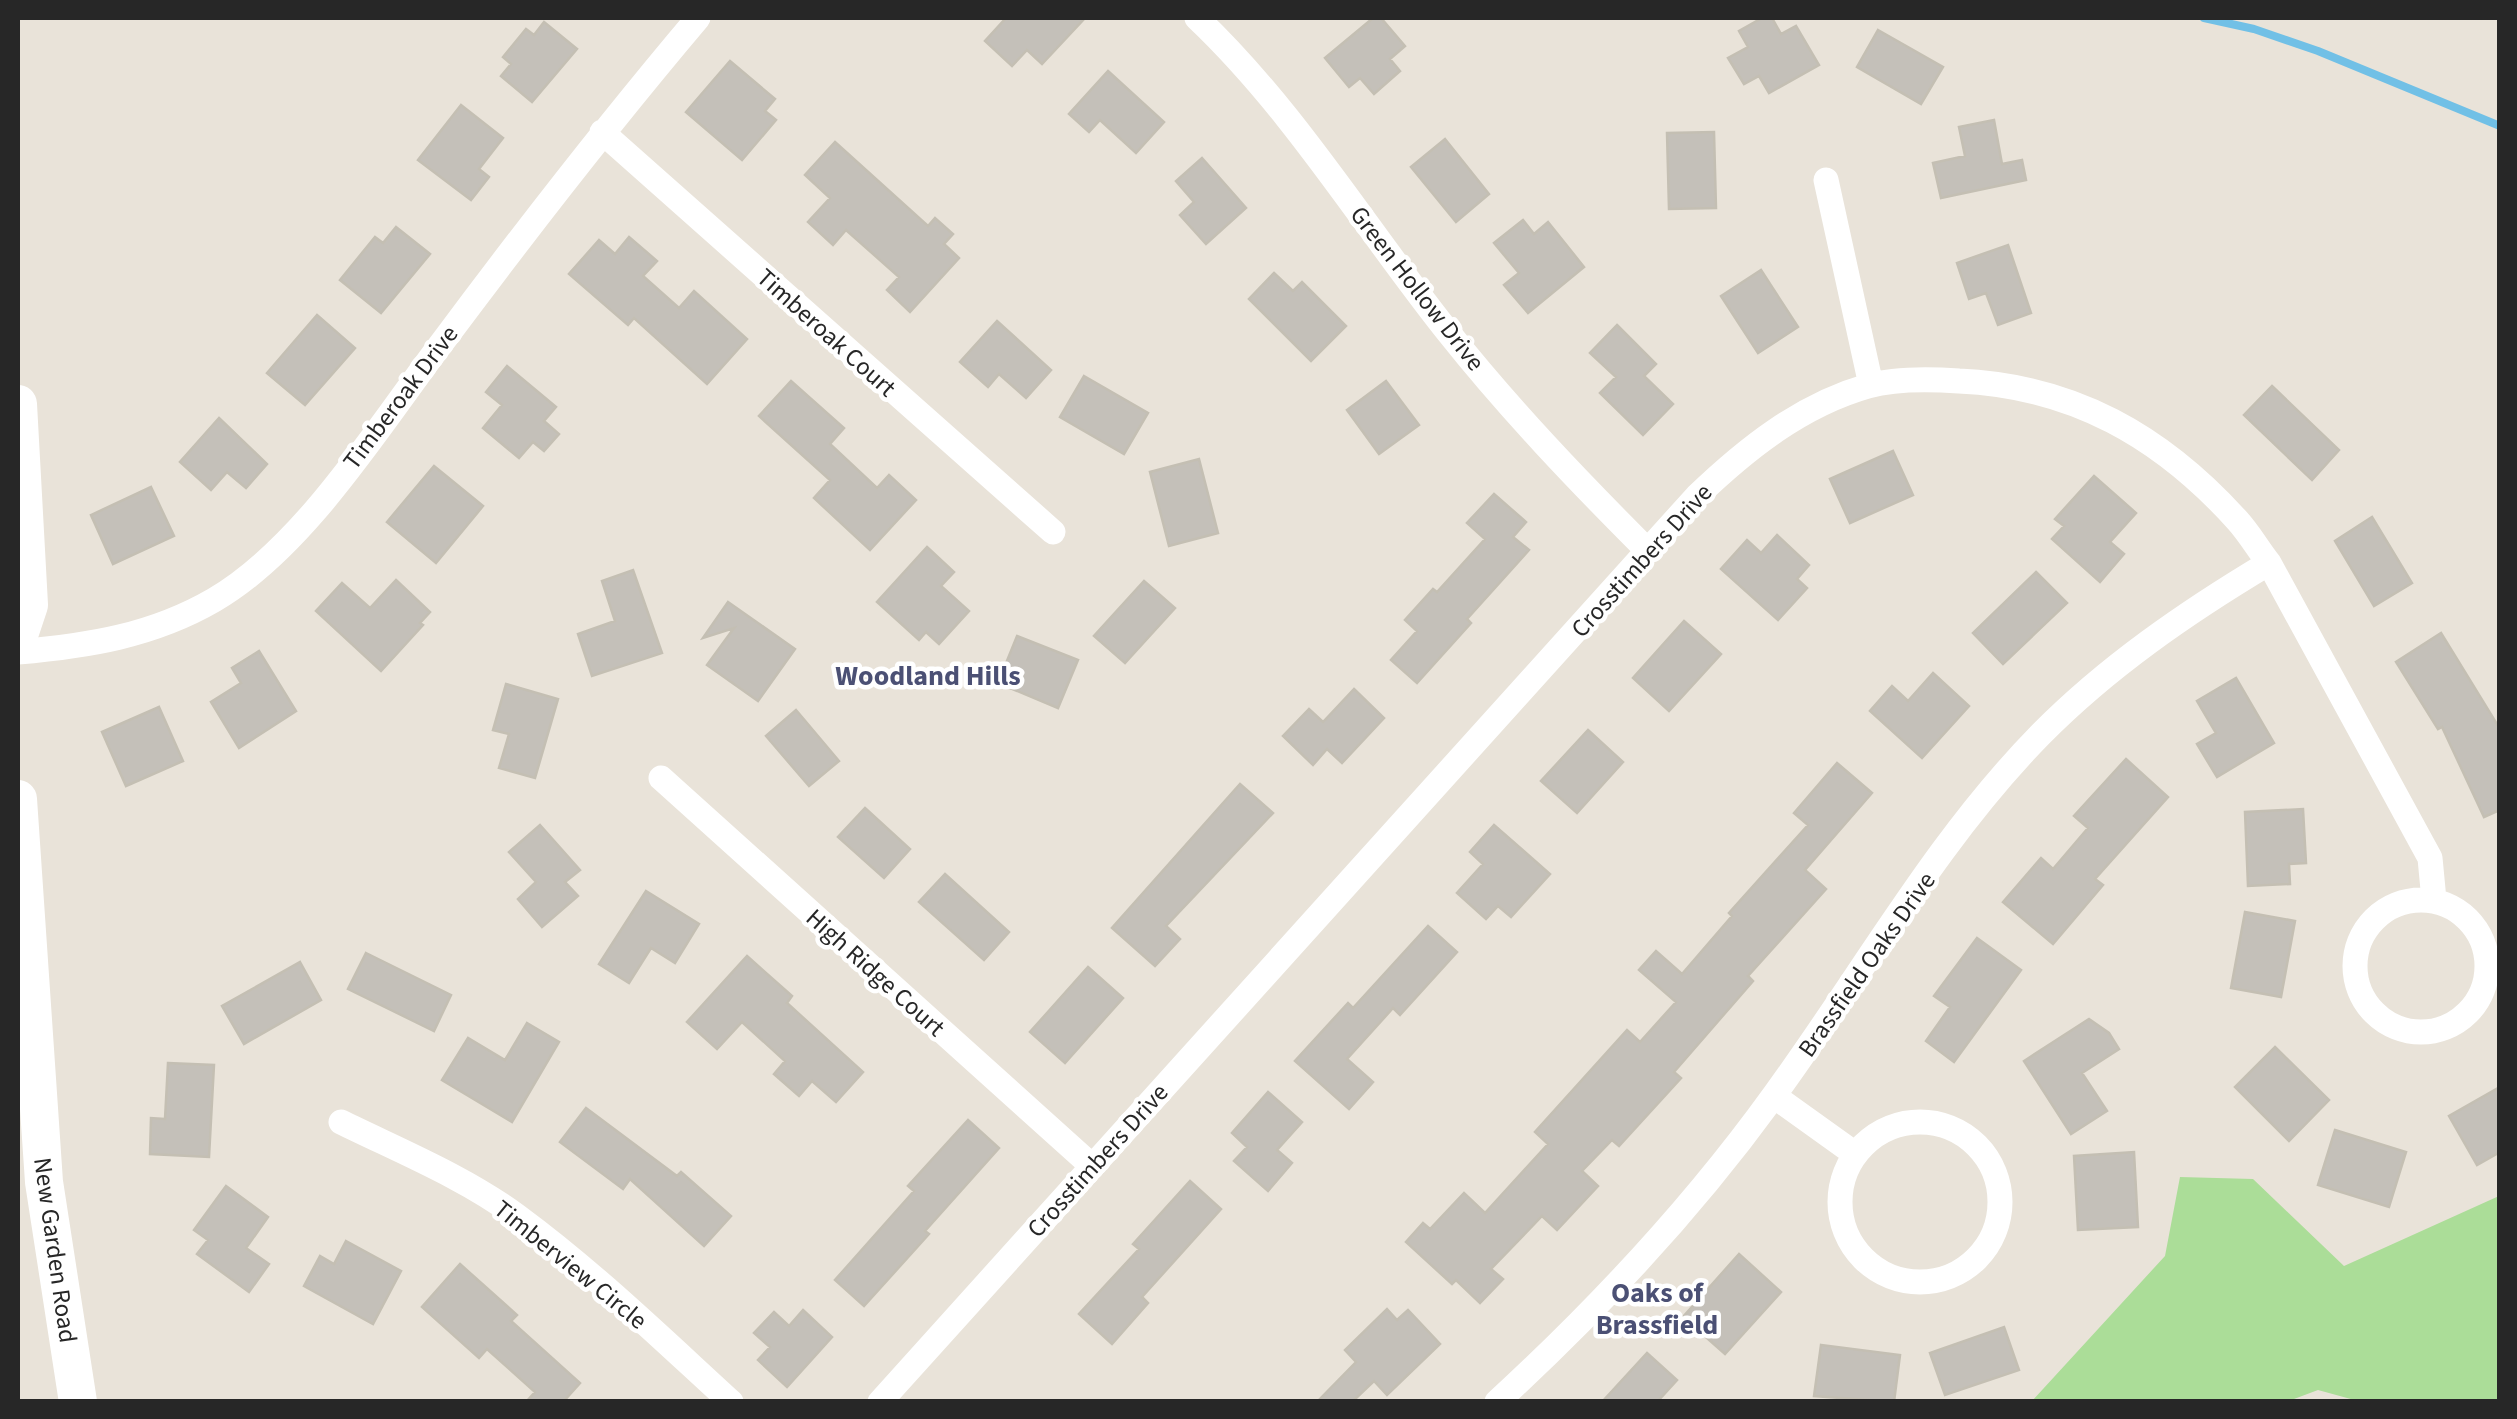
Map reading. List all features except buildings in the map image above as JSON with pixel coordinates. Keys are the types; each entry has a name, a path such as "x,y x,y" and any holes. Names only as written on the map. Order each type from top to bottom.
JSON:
{"main road":[{"path":"18,404 29,604 18,638"},
{"name":"New Garden Road","path":"18,799 44,1182 78,1402"}],"street":[{"name":"Timberoak Drive","path":"18,652 77,647 128,637 171,622 217,599 286,544 602,132 698,18"},
{"name":"Green Hollow Drive","path":"1197,18 1228,47 1338,184 1448,333 1558,460 1648,550"},
{"name":"Timberoak Court","path":"602,132 1053,532"},
{"path":"1826,180 1871,384"},
{"name":"Crosstimbers Drive","path":"880,1402 1648,550 1733,461 1776,428 1871,384 1928,379 1982,382 2051,394 2097,413 2160,450 2205,487 2240,524 2268,563 2430,858 2434,900"},
{"name":"Brassfield Oaks Drive","path":"1496,1402 1612,1289 1695,1194 1774,1096 1969,817 2040,734 2156,636 2268,563"},
{"name":"High Ridge Court","path":"661,778 1092,1166"},
{"path":"2411,900 2434,900 2456,909 2472,922 2485,951 2486,982 2477,1002 2463,1018 2424,1033 2403,1031 2384,1022 2367,1006 2357,986 2354,963 2359,940 2371,921 2389,907 2411,900"},
{"path":"1774,1096 1856,1154"},
{"path":"1916,1121 1940,1123 1962,1132 1980,1147 1994,1167 2001,1213 1994,1236 1979,1258 1957,1274 1931,1282 1904,1282 1879,1272 1858,1254 1842,1218 1843,1178 1856,1154 1872,1137 1893,1126 1916,1121"},
{"name":"Timberview Circle","path":"341,1122 464,1183 515,1214 590,1273 732,1402"}],"green space":[{"path":"2180,1177 2253,1179 2344,1266 2499,1196 2499,1401 2358,1401 2318,1390 2286,1402 2032,1401 2165,1256"}],"waterway":[{"path":"2204,18 2254,29 2318,51 2500,126"}],"district":[{"name":"Woodland Hills","path":"928,675"},
{"name":"Oaks of Brassfield","path":"1657,1308"}]}
